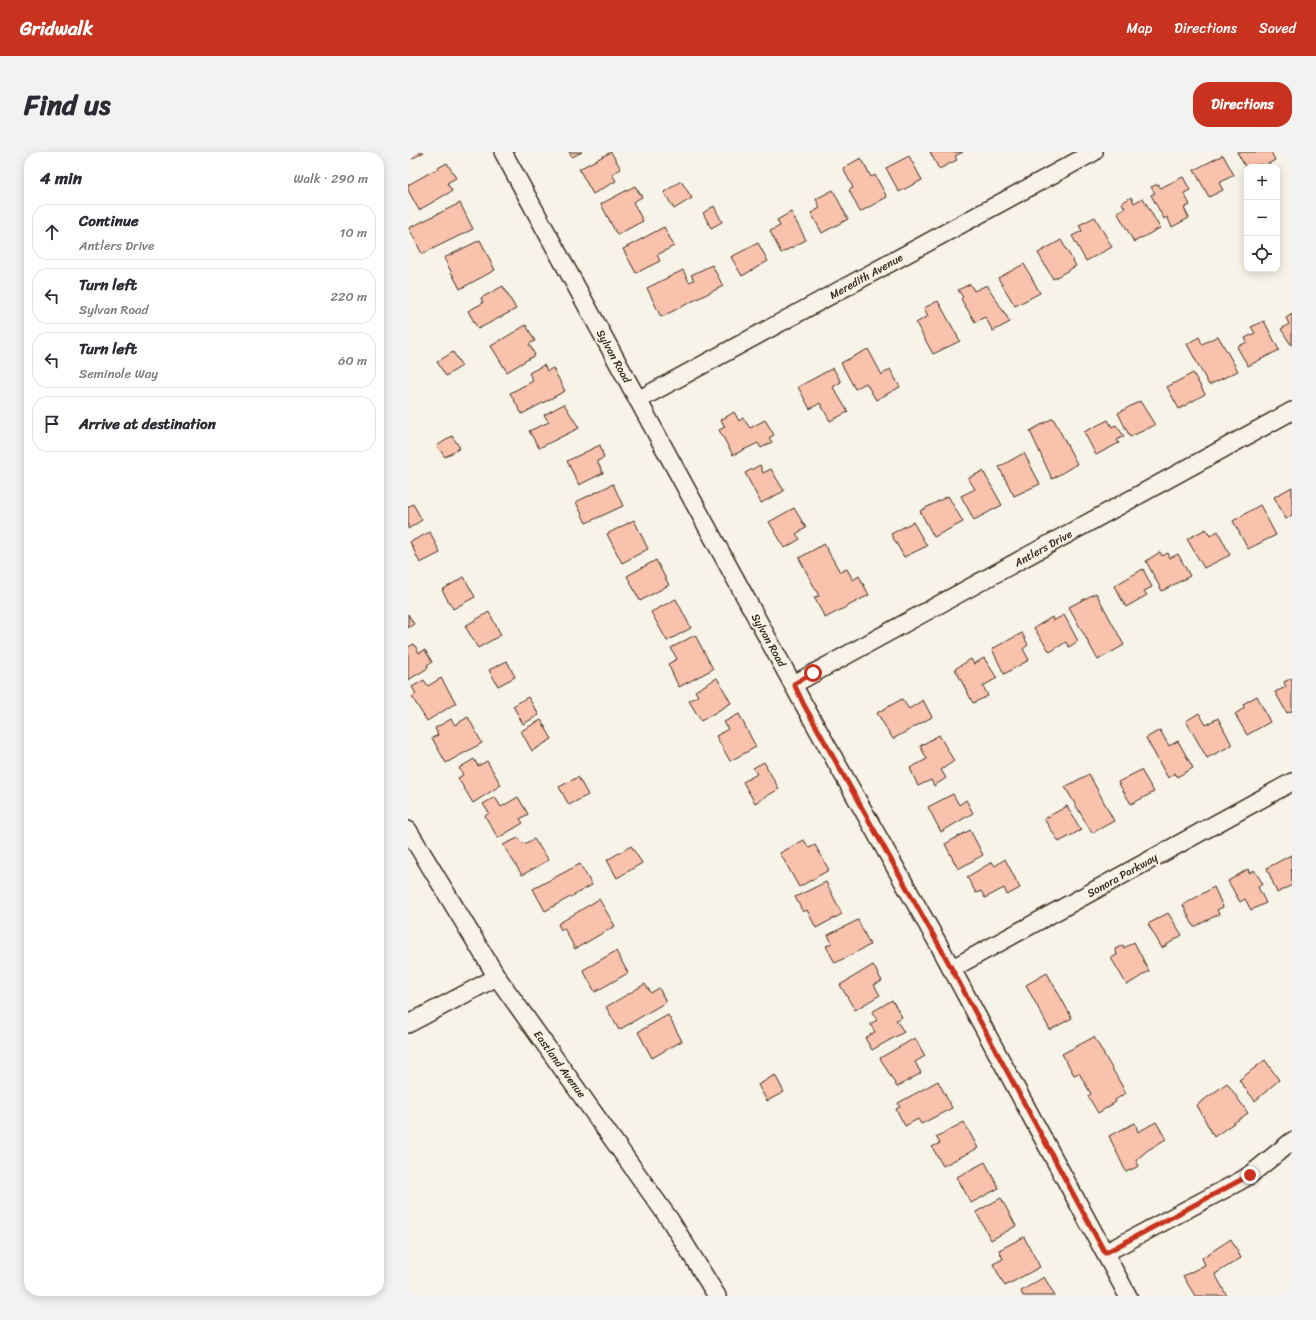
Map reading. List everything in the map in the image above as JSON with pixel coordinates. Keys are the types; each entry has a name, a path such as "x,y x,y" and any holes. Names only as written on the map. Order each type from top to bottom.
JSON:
{"street":[{"name":"Sylvan Road","path":"503,152 951,969 1128,1296"},
{"name":"Meredith Avenue","path":"638,400 1094,152"},
{"name":"Antlers Drive","path":"794,684 1292,411"},
{"name":"Sonora Parkway","path":"951,969 1292,782"},
{"name":"Eastland Avenue","path":"408,830 497,977 670,1220 717,1296"},
{"path":"408,1024 497,977"},
{"path":"1105,1253 1240,1181 1250,1175 1292,1141"}],"building":[{"path":"408,152 424,152 408,161"},
{"path":"569,152 582,152 572,157"},
{"path":"611,152 621,169 612,174 616,181 593,194 579,169"},
{"path":"930,152 963,152 955,156 957,160 939,169"},
{"path":"1237,152 1271,152 1275,160 1268,164 1244,165"},
{"path":"1223,155 1234,175 1219,183 1223,190 1209,197 1194,170"},
{"path":"909,156 922,180 899,192 886,168"},
{"path":"861,158 871,177 875,175 887,197 860,212 849,190 853,188 843,168"},
{"path":"447,163 456,178 447,183 452,191 419,210 408,190 408,185"},
{"path":"1183,177 1190,190 1184,193 1190,205 1184,208 1189,218 1172,227 1167,217 1164,219 1151,195 1155,193 1151,187 1158,184 1160,188"},
{"path":"681,181 692,198 674,209 664,192"},
{"path":"635,186 642,197 633,202 643,221 617,235 601,204"},
{"path":"833,190 848,219 822,233 811,213 820,208 816,199"},
{"path":"1131,197 1134,203 1143,198 1160,228 1134,242 1117,212 1125,208 1122,203"},
{"path":"460,203 473,229 422,254 409,228"},
{"path":"714,206 722,222 711,228 703,213"},
{"path":"791,212 806,240 781,253 770,231 780,226 777,220"},
{"path":"1095,217 1112,247 1086,261 1072,236 1082,231 1079,225"},
{"path":"664,227 674,246 657,255 660,261 636,273 623,249"},
{"path":"480,240 495,270 460,289 444,258"},
{"path":"1061,240 1076,266 1053,279 1038,253"},
{"path":"758,243 768,261 742,276 731,257"},
{"path":"1024,264 1040,293 1015,306 998,278"},
{"path":"712,265 723,286 661,317 647,288 683,270 689,282 694,280 691,275"},
{"path":"970,284 974,291 987,285 1010,322 993,331 985,317 975,322 961,299 963,297 958,290"},
{"path":"503,286 516,309 478,329 468,311 483,303 481,298"},
{"path":"938,301 960,341 933,354 916,323 928,316 924,308"},
{"path":"1292,314 1291,345 1281,329 1289,324 1286,318"},
{"path":"1264,321 1279,350 1248,366 1237,347 1247,342 1245,338 1255,333 1251,327"},
{"path":"526,325 535,341 529,344 535,355 507,372 491,346"},
{"path":"1218,336 1238,371 1209,385 1187,344 1199,337 1202,344"},
{"path":"868,349 882,375 890,369 900,387 876,400 866,383 855,389 841,363"},
{"path":"453,352 462,366 446,376 437,362"},
{"path":"544,365 547,371 553,368 565,391 522,414 510,393 533,381 529,373"},
{"path":"833,368 841,382 833,387 848,412 830,421 820,403 810,409 798,387"},
{"path":"1193,373 1205,394 1179,409 1167,387"},
{"path":"1140,401 1155,425 1130,437 1118,413"},
{"path":"564,404 579,428 539,448 529,431 549,422 544,415"},
{"path":"734,412 739,421 743,418 750,428 765,420 774,435 769,438 772,442 761,448 758,443 733,455 719,430 725,427 721,420"},
{"path":"1053,418 1077,464 1052,479 1030,431"},
{"path":"1108,420 1112,427 1116,425 1124,436 1117,440 1119,443 1096,455 1084,432"},
{"path":"452,436 460,448 445,457 437,446"},
{"path":"600,445 604,458 597,461 603,473 579,485 567,461"},
{"path":"1024,453 1040,484 1014,496 999,467"},
{"path":"760,465 763,473 771,469 784,491 761,503 745,473"},
{"path":"983,471 1002,505 974,520 961,496 975,489 968,478"},
{"path":"613,484 623,506 586,523 576,502"},
{"path":"1292,487 1292,515 1286,519 1274,497"},
{"path":"948,496 963,522 934,537 920,511"},
{"path":"413,504 422,520 408,529 408,507"},
{"path":"1260,505 1276,535 1248,549 1233,521"},
{"path":"794,508 806,528 796,534 800,539 785,548 769,522"},
{"path":"634,520 648,549 622,563 607,534"},
{"path":"913,522 927,546 904,557 891,534"},
{"path":"1206,529 1210,536 1218,531 1230,555 1204,568 1187,539"},
{"path":"430,532 440,553 420,563 410,542"},
{"path":"824,544 840,572 847,569 853,580 859,576 869,595 825,618 814,597 819,596 799,558"},
{"path":"1160,552 1162,556 1168,553 1170,558 1178,554 1190,576 1162,591 1146,561"},
{"path":"656,560 669,585 640,601 627,576"},
{"path":"1143,569 1152,587 1144,591 1147,595 1126,607 1114,586"},
{"path":"464,577 475,597 453,609 442,590"},
{"path":"1096,593 1124,645 1098,660 1069,607"},
{"path":"676,599 691,628 667,641 651,612"},
{"path":"489,612 501,635 478,648 465,626"},
{"path":"408,614 414,624 408,628"},
{"path":"1064,615 1078,641 1069,647 1066,642 1050,652 1034,628 1052,617 1053,621"},
{"path":"1022,633 1028,645 1023,649 1029,660 1004,674 992,649"},
{"path":"695,635 713,669 679,687 668,664 677,659 671,648"},
{"path":"414,644 419,653 425,650 432,662 427,665 428,668 408,680 408,647"},
{"path":"984,658 997,678 983,686 988,696 973,703 955,669 971,659 974,664"},
{"path":"507,661 515,677 498,686 489,670"},
{"path":"441,678 456,703 427,721 412,697 416,694 412,687 424,680 428,686"},
{"path":"717,678 731,703 701,721 689,701 698,696 695,691"},
{"path":"1292,678 1292,711 1287,713 1275,692 1286,687 1284,682"},
{"path":"1257,696 1270,722 1247,735 1235,714 1244,708 1243,704"},
{"path":"528,697 539,715 523,724 513,706"},
{"path":"902,699 909,709 923,700 932,717 893,739 877,713"},
{"path":"1199,713 1206,725 1218,718 1232,745 1207,758 1186,721"},
{"path":"739,714 756,747 730,761 716,736 728,729 724,722"},
{"path":"468,717 482,743 446,763 432,738 438,735 435,728 451,719 455,725"},
{"path":"541,720 552,739 532,751 521,731"},
{"path":"1160,730 1169,746 1178,741 1193,768 1177,777 1175,773 1168,778 1146,738"},
{"path":"939,735 954,761 941,770 946,778 934,786 931,780 918,786 910,768 927,759 920,746"},
{"path":"474,759 478,766 487,761 501,785 473,803 458,778 463,775 459,768"},
{"path":"764,762 779,789 755,803 743,782 757,774 753,768"},
{"path":"1141,770 1154,792 1131,804 1118,782"},
{"path":"1089,774 1114,821 1092,833 1065,787"},
{"path":"578,777 588,795 569,805 559,787"},
{"path":"953,794 959,805 966,800 973,813 941,832 928,807"},
{"path":"495,797 501,807 518,797 528,814 520,819 523,823 498,838 485,816 489,813 483,804"},
{"path":"1067,806 1081,830 1059,842 1044,819"},
{"path":"970,830 983,855 958,869 945,844"},
{"path":"518,838 524,844 534,839 549,860 522,875 503,845"},
{"path":"804,840 809,848 815,845 829,870 799,887 780,853"},
{"path":"631,846 642,863 617,878 607,860"},
{"path":"1291,855 1292,885 1277,893 1267,868"},
{"path":"1005,859 1020,888 1007,895 1004,888 985,898 981,891 976,893 967,877 992,862 995,866"},
{"path":"580,864 592,885 545,911 533,889"},
{"path":"1248,869 1249,873 1254,870 1263,884 1258,887 1266,903 1251,910 1245,899 1240,902 1228,881"},
{"path":"826,882 842,914 816,928 807,910 803,912 795,897"},
{"path":"1214,887 1223,907 1217,910 1219,914 1194,927 1183,905"},
{"path":"599,899 615,926 575,949 564,928 561,930 558,924"},
{"path":"1168,913 1182,935 1162,948 1148,924"},
{"path":"858,920 870,945 835,963 826,946 832,943 828,935"},
{"path":"1134,942 1149,971 1127,985 1111,958 1117,955 1115,949 1123,945 1124,948"},
{"path":"616,951 628,973 595,992 583,970"},
{"path":"873,965 882,981 874,985 880,995 855,1010 840,985"},
{"path":"1047,973 1072,1018 1050,1030 1026,985"},
{"path":"645,984 651,993 659,988 666,1002 619,1030 606,1007"},
{"path":"892,1000 902,1017 896,1020 904,1032 872,1050 865,1038 875,1032 870,1024 877,1020 872,1012"},
{"path":"668,1015 682,1041 652,1058 638,1032"},
{"path":"1094,1037 1126,1093 1115,1100 1116,1102 1098,1113 1088,1096 1091,1094 1079,1073 1074,1075 1062,1054"},
{"path":"915,1038 925,1056 915,1062 921,1073 897,1087 880,1058"},
{"path":"1265,1060 1279,1080 1255,1101 1239,1080"},
{"path":"775,1075 784,1092 767,1101 758,1085"},
{"path":"938,1081 952,1108 921,1124 918,1119 905,1126 896,1109 900,1107 898,1103"},
{"path":"1227,1083 1248,1113 1214,1137 1197,1105"},
{"path":"964,1122 978,1148 943,1166 932,1147 940,1143 936,1137"},
{"path":"1156,1122 1166,1139 1148,1150 1136,1160 1139,1166 1126,1172 1109,1136 1135,1123 1138,1132"},
{"path":"985,1162 999,1188 971,1203 957,1177"},
{"path":"1001,1198 1016,1226 991,1240 976,1212"},
{"path":"1024,1237 1040,1267 1005,1286 993,1264 1003,1259 999,1250"},
{"path":"1231,1239 1241,1258 1215,1274 1227,1296 1195,1296 1183,1276 1205,1265 1202,1258"},
{"path":"1044,1277 1055,1296 1023,1296 1021,1291"}],"route":[{"path":"813,673 794,684 804,705 940,947 1105,1253 1250,1175"}]}
